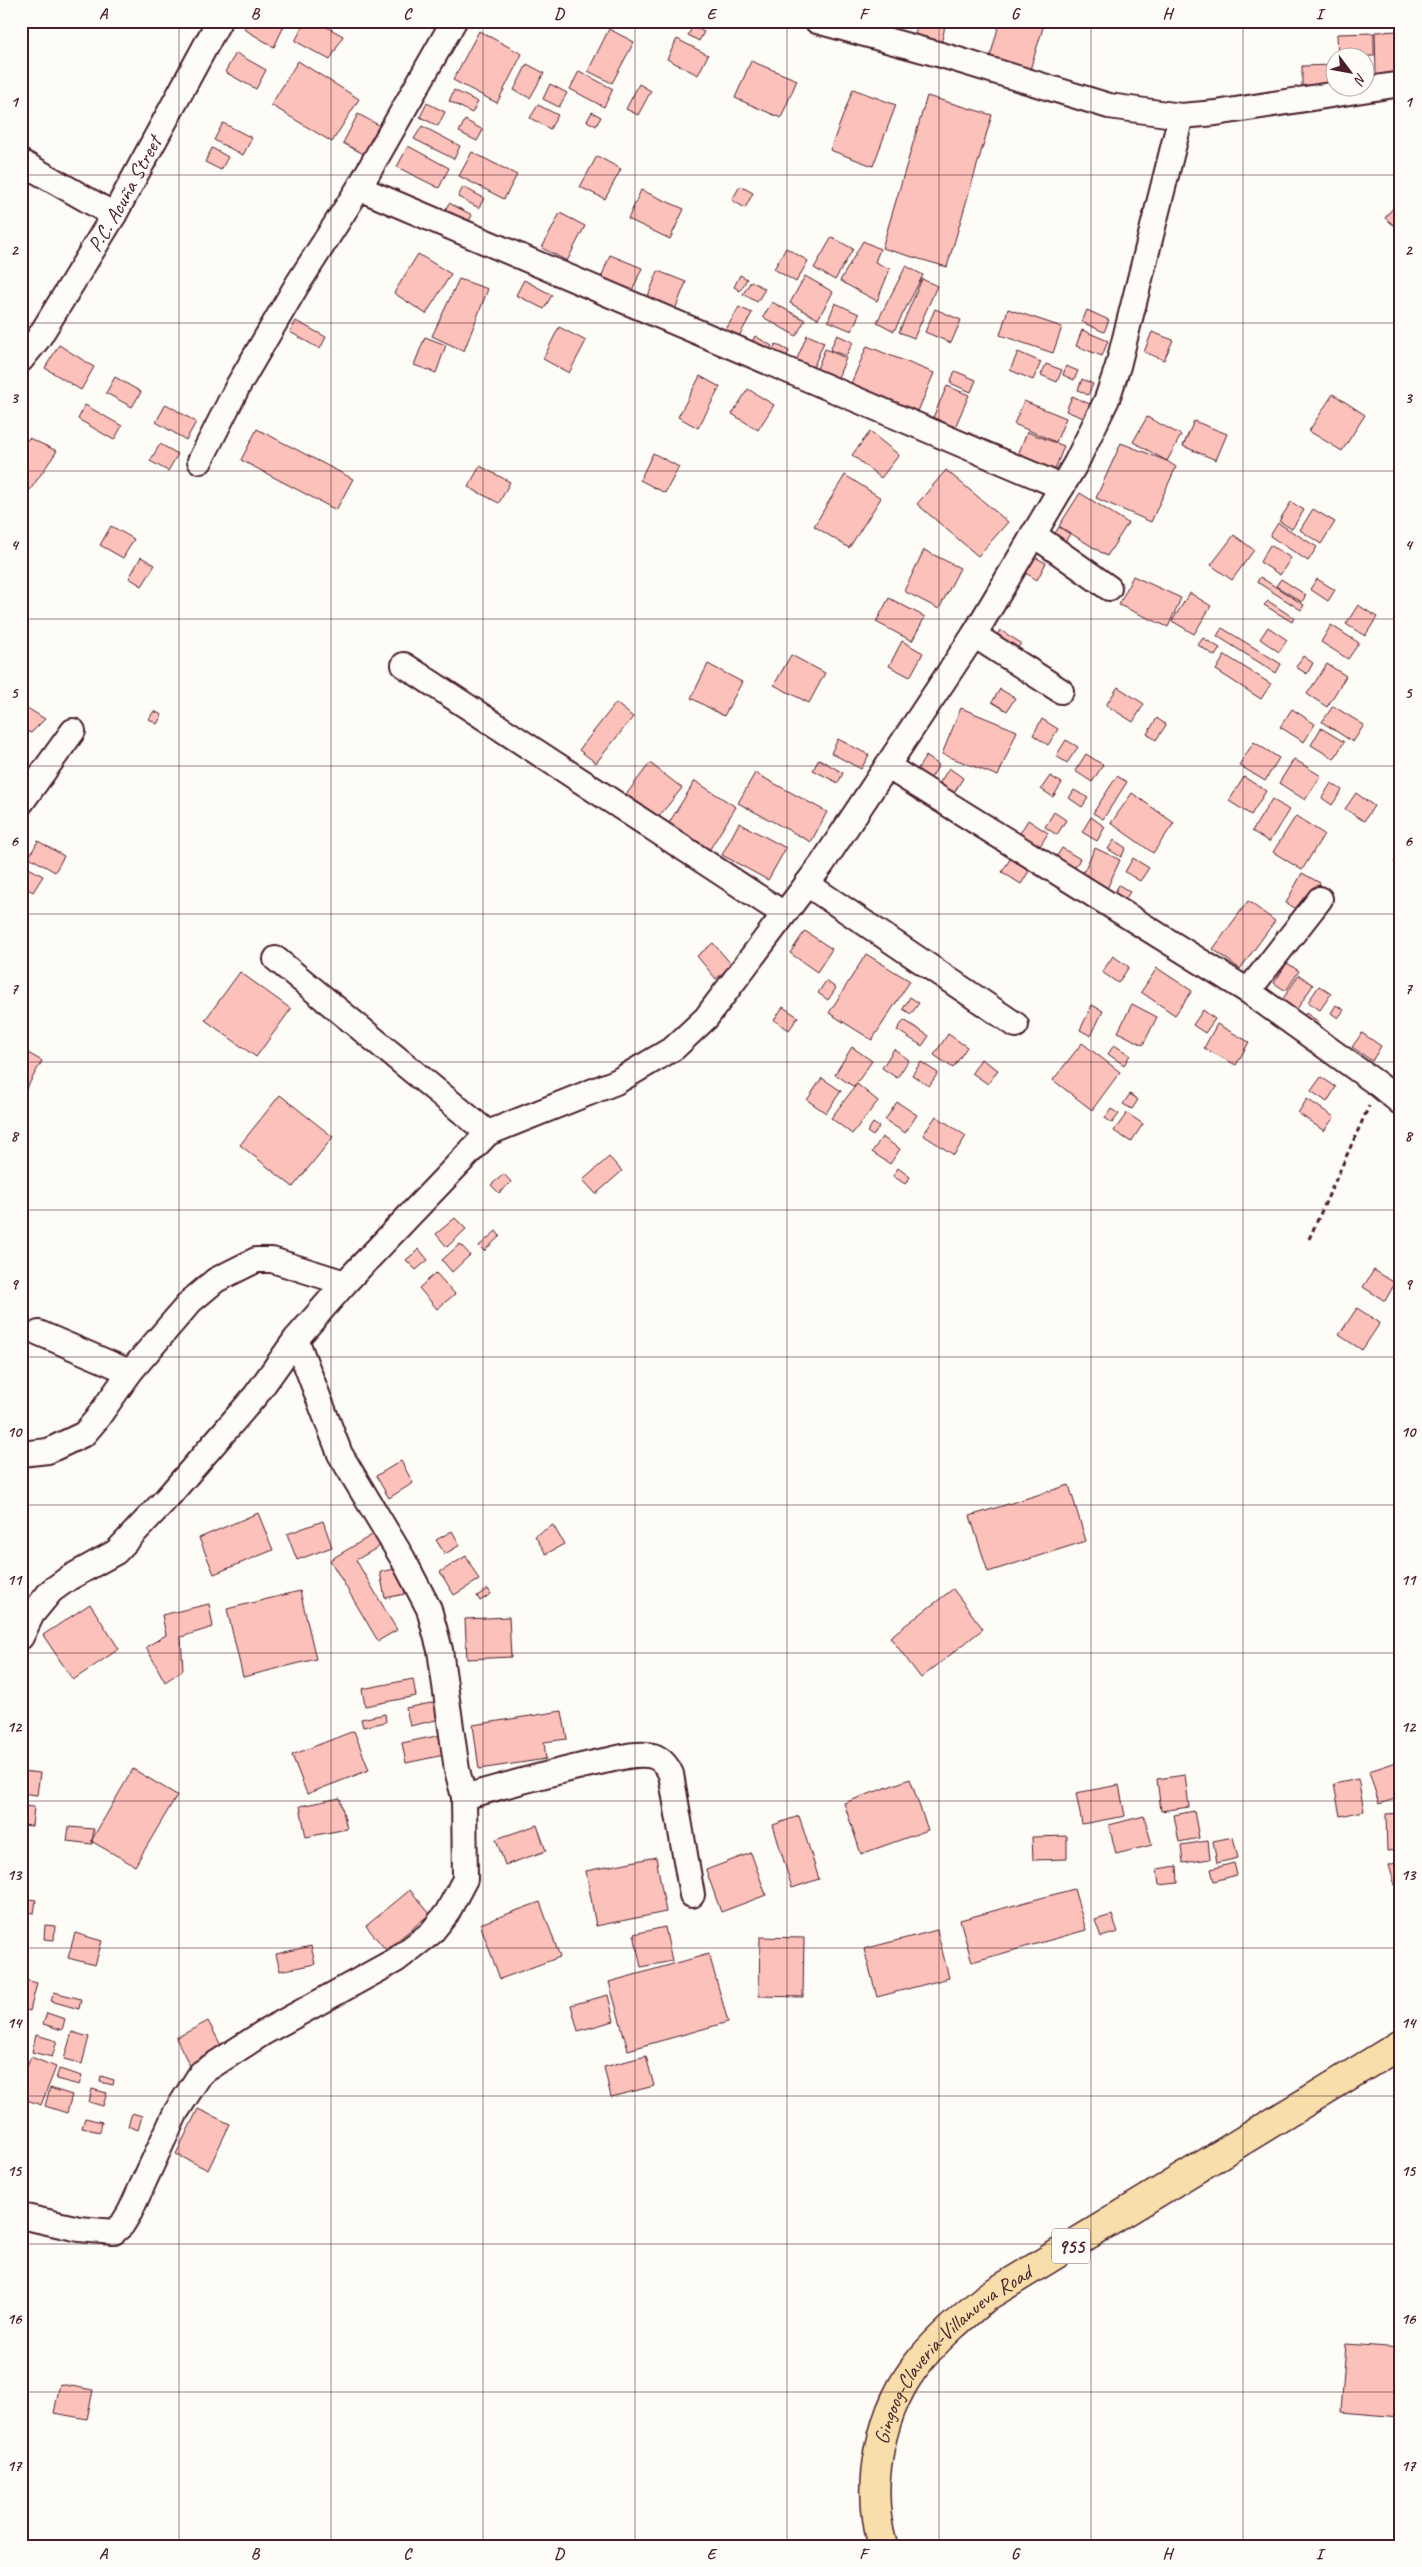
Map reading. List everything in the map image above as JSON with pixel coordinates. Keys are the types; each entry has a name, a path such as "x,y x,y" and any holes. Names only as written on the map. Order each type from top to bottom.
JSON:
{"main road":[{"name":"Gingoog-Claveria-Villanueva Road","path":"883,2546 875,2503 878,2450 888,2417 920,2361 949,2328 988,2296 1401,2044"}],"street":[{"name":"P.C. Acuña Street","path":"21,360 38,339 114,215 219,21"},
{"path":"200,461 239,384 292,293 359,188 454,21"},
{"path":"817,21 945,56 1109,106 1181,116 1216,113 1401,84"},
{"path":"21,1636 32,1614 51,1591 69,1578 116,1552 168,1498 256,1395 296,1339 345,1283 488,1133 616,1082 674,1048 706,1018 807,884 887,766 974,635 1062,487 1107,399 1118,366 1181,116"},
{"path":"21,162 114,215"},
{"path":"359,188 1062,487"},
{"path":"1033,534 1109,588"},
{"path":"974,635 1061,692"},
{"path":"404,665 784,914"},
{"path":"21,803 73,731"},
{"path":"887,766 1248,991 1379,1085 1401,1104"},
{"path":"807,884 1016,1025"},
{"path":"1248,991 1320,899"},
{"path":"276,959 488,1133"},
{"path":"21,1454 48,1451 84,1434 130,1372 191,1301 216,1280 256,1260 272,1260 345,1283"},
{"path":"39,1333 130,1372"},
{"path":"21,2216 79,2229 114,2232 122,2225 130,2212 176,2112 201,2073 263,2034 396,1960 431,1933 447,1914 465,1880 464,1797 457,1770 440,1650 429,1609 403,1559 340,1454 296,1339"},
{"path":"464,1797 562,1770 633,1756 651,1756 666,1765 672,1774 692,1895"}],"path":[{"path":"1309,1239 1379,1085"}],"building":[{"path":"249,21 277,21 284,26 274,47 244,29"},
{"path":"306,21 316,21 343,36 330,60 295,41"},
{"path":"918,21 945,26 941,44 914,39"},
{"path":"1000,21 1045,21 1029,73 989,61"},
{"path":"693,26 704,32 699,41 688,35"},
{"path":"609,29 634,42 612,83 588,71"},
{"path":"479,31 522,54 497,103 453,80"},
{"path":"1401,31 1401,75 1376,76 1375,32"},
{"path":"1374,33 1374,48 1338,48 1337,34"},
{"path":"677,39 708,55 698,75 667,59"},
{"path":"236,53 266,70 256,89 225,72"},
{"path":"298,61 359,99 332,142 271,105"},
{"path":"751,61 797,80 781,118 735,98"},
{"path":"527,64 544,73 530,98 514,90"},
{"path":"1324,65 1324,87 1302,88 1302,66"},
{"path":"579,71 613,89 604,107 570,89"},
{"path":"550,84 567,93 559,107 543,99"},
{"path":"639,84 651,91 638,115 626,109"},
{"path":"853,89 896,105 873,166 830,150"},
{"path":"454,90 478,102 472,113 449,101"},
{"path":"927,96 992,115 947,267 882,248"},
{"path":"427,103 445,112 438,126 420,117"},
{"path":"538,105 558,115 550,129 530,118"},
{"path":"592,112 601,117 596,126 587,121"},
{"path":"358,114 386,129 371,158 343,143"},
{"path":"465,120 483,130 477,141 459,132"},
{"path":"223,123 252,138 243,155 214,140"},
{"path":"422,126 460,146 454,159 414,139"},
{"path":"408,146 449,168 439,188 397,167"},
{"path":"212,148 228,157 221,170 205,162"},
{"path":"472,152 517,175 504,199 459,176"},
{"path":"597,156 621,169 605,199 580,187"},
{"path":"740,186 753,193 745,208 732,200"},
{"path":"463,187 484,198 479,208 458,197"},
{"path":"641,190 684,209 670,239 628,219"},
{"path":"1401,200 1401,231 1385,218"},
{"path":"449,203 472,215 466,227 443,215"},
{"path":"560,213 585,226 567,261 542,248"},
{"path":"832,237 853,249 835,280 814,268"},
{"path":"863,241 880,249 875,262 890,269 877,301 840,281"},
{"path":"786,248 808,261 796,282 774,269"},
{"path":"418,254 451,274 426,314 394,293"},
{"path":"610,255 642,268 632,291 601,278"},
{"path":"906,266 923,275 894,331 877,322"},
{"path":"658,271 686,282 672,317 644,306"},
{"path":"740,275 747,279 740,291 734,287"},
{"path":"805,276 833,292 818,319 790,303"},
{"path":"459,279 488,289 464,351 432,336"},
{"path":"922,279 937,286 914,338 899,332"},
{"path":"524,280 552,295 544,309 516,295"},
{"path":"751,281 765,289 757,302 743,294"},
{"path":"772,302 805,320 796,336 763,317"},
{"path":"835,303 859,314 852,331 828,321"},
{"path":"739,307 752,313 738,338 725,331"},
{"path":"935,309 961,320 951,343 925,332"},
{"path":"1008,309 1062,327 1053,353 1000,335"},
{"path":"1087,310 1109,320 1104,332 1082,322"},
{"path":"296,321 326,337 320,349 290,332"},
{"path":"559,327 586,341 569,373 543,359"},
{"path":"1082,330 1108,341 1102,356 1076,346"},
{"path":"1152,332 1173,340 1164,360 1144,352"},
{"path":"807,335 824,342 811,373 794,366"},
{"path":"837,335 853,342 846,356 830,350"},
{"path":"755,336 772,346 764,359 748,350"},
{"path":"425,337 446,345 436,373 414,365"},
{"path":"776,344 789,351 784,362 770,354"},
{"path":"59,345 94,367 81,390 45,368"},
{"path":"867,346 934,373 914,421 847,393"},
{"path":"825,349 846,358 835,385 814,376"},
{"path":"1018,352 1041,362 1033,380 1010,370"},
{"path":"1046,364 1062,370 1057,382 1041,375"},
{"path":"1066,366 1078,371 1074,380 1063,375"},
{"path":"955,371 976,380 971,392 950,383"},
{"path":"700,376 720,387 698,428 678,417"},
{"path":"115,377 141,392 132,407 106,393"},
{"path":"1082,379 1093,384 1088,395 1078,390"},
{"path":"947,386 969,395 952,434 930,424"},
{"path":"748,389 774,405 758,430 732,414"},
{"path":"1333,394 1365,415 1342,451 1309,431"},
{"path":"1072,396 1092,405 1086,419 1066,411"},
{"path":"1024,401 1066,418 1056,442 1014,424"},
{"path":"166,404 196,422 186,440 156,422"},
{"path":"85,405 122,426 114,440 78,419"},
{"path":"1147,417 1181,435 1167,461 1133,442"},
{"path":"1194,421 1227,434 1216,460 1183,446"},
{"path":"257,429 353,479 336,510 241,460"},
{"path":"870,432 899,455 881,478 852,455"},
{"path":"1027,432 1064,446 1052,477 1015,462"},
{"path":"29,438 57,451 30,490 21,485 21,447"},
{"path":"1121,443 1167,461 1176,467 1151,522 1096,498"},
{"path":"160,444 178,454 168,471 150,461"},
{"path":"653,453 679,467 665,493 640,480"},
{"path":"480,466 510,482 499,503 468,487"},
{"path":"946,470 1008,522 978,556 917,504"},
{"path":"845,475 881,498 849,548 814,526"},
{"path":"1080,493 1128,523 1107,556 1059,526"},
{"path":"1291,502 1304,510 1292,529 1279,521"},
{"path":"1313,509 1335,522 1321,544 1300,530"},
{"path":"1278,523 1317,547 1308,561 1270,536"},
{"path":"111,526 134,539 123,558 100,545"},
{"path":"1059,527 1070,534 1059,551 1048,544"},
{"path":"1234,535 1254,550 1232,580 1211,565"},
{"path":"1270,545 1291,558 1280,575 1260,562"},
{"path":"924,550 960,568 939,609 904,591"},
{"path":"1033,556 1046,563 1037,580 1024,572"},
{"path":"141,557 155,565 142,586 129,578"},
{"path":"1133,576 1181,598 1168,627 1119,605"},
{"path":"1260,577 1304,605 1301,610 1257,582"},
{"path":"1281,579 1306,595 1302,602 1276,586"},
{"path":"1317,579 1335,590 1328,601 1310,589"},
{"path":"1190,593 1211,606 1194,634 1172,621"},
{"path":"889,598 925,617 912,641 876,622"},
{"path":"1268,601 1294,618 1292,622 1264,605"},
{"path":"1358,605 1377,617 1365,636 1346,624"},
{"path":"1331,625 1359,643 1348,659 1321,642"},
{"path":"1268,627 1287,640 1279,652 1260,639"},
{"path":"1222,628 1281,664 1276,673 1217,636"},
{"path":"1000,630 1021,643 1012,657 992,644"},
{"path":"1203,638 1220,648 1215,656 1198,645"},
{"path":"902,641 923,653 910,677 889,666"},
{"path":"791,655 825,673 809,703 774,685"},
{"path":"1225,655 1271,684 1261,699 1216,670"},
{"path":"1303,656 1313,663 1307,674 1296,667"},
{"path":"708,664 742,682 724,716 691,698"},
{"path":"1327,664 1346,676 1327,707 1307,694"},
{"path":"1118,687 1144,704 1133,722 1106,705"},
{"path":"1000,689 1015,698 1007,711 992,702"},
{"path":"616,703 633,717 596,763 579,750"},
{"path":"24,706 45,719 31,733 21,729 21,710"},
{"path":"1333,706 1364,725 1353,742 1322,722"},
{"path":"961,708 1017,731 998,776 942,754"},
{"path":"1292,709 1315,724 1304,742 1280,727"},
{"path":"154,711 162,715 157,724 149,719"},
{"path":"1157,718 1166,725 1156,740 1147,734"},
{"path":"1042,719 1058,729 1048,745 1033,735"},
{"path":"1321,728 1344,742 1334,759 1311,745"},
{"path":"838,739 869,755 861,769 831,753"},
{"path":"1066,740 1078,747 1067,763 1056,756"},
{"path":"1254,742 1279,758 1265,781 1239,765"},
{"path":"1086,754 1103,765 1092,782 1075,771"},
{"path":"926,756 939,765 929,781 915,773"},
{"path":"819,759 843,773 838,783 813,770"},
{"path":"1294,759 1321,776 1305,800 1279,783"},
{"path":"650,763 682,788 656,820 625,796"},
{"path":"949,768 963,778 954,793 939,784"},
{"path":"755,773 827,812 811,842 738,803"},
{"path":"1050,776 1062,783 1053,797 1041,789"},
{"path":"1117,776 1127,782 1103,819 1093,813"},
{"path":"1244,777 1266,791 1251,815 1229,801"},
{"path":"695,781 736,807 708,852 667,826"},
{"path":"1331,783 1342,790 1332,805 1322,798"},
{"path":"1074,790 1088,798 1082,807 1069,798"},
{"path":"1132,793 1174,823 1153,853 1111,823"},
{"path":"1356,793 1374,806 1364,821 1345,809"},
{"path":"1272,799 1289,810 1269,842 1252,831"},
{"path":"1054,812 1066,820 1057,835 1045,827"},
{"path":"1296,816 1324,834 1302,870 1273,852"},
{"path":"1091,817 1105,827 1097,841 1082,832"},
{"path":"1028,820 1048,833 1039,848 1019,835"},
{"path":"739,823 786,848 768,880 722,855"},
{"path":"1114,840 1126,848 1121,857 1108,849"},
{"path":"38,841 64,856 55,872 29,857"},
{"path":"1062,848 1080,859 1069,877 1051,865"},
{"path":"1095,848 1120,860 1106,891 1080,879"},
{"path":"1401,855 1401,869 1394,862"},
{"path":"1012,856 1031,868 1021,884 1002,872"},
{"path":"1133,858 1149,868 1140,881 1125,872"},
{"path":"27,867 43,876 33,892 21,885 21,878"},
{"path":"1302,873 1320,883 1304,913 1286,903"},
{"path":"1119,885 1130,892 1121,905 1111,899"},
{"path":"1248,901 1275,921 1240,969 1213,949"},
{"path":"805,931 832,949 817,972 790,953"},
{"path":"713,943 732,965 716,979 697,956"},
{"path":"866,954 910,981 872,1040 829,1013"},
{"path":"1113,956 1129,967 1118,983 1102,972"},
{"path":"1287,963 1299,971 1286,991 1274,983"},
{"path":"1157,968 1192,991 1175,1015 1141,992"},
{"path":"240,972 291,1009 256,1057 205,1020"},
{"path":"1299,975 1313,985 1295,1012 1280,1003"},
{"path":"826,981 836,988 828,1000 818,993"},
{"path":"1319,986 1331,994 1320,1010 1308,1002"},
{"path":"910,997 919,1003 911,1014 903,1009"},
{"path":"1132,1004 1157,1017 1143,1045 1118,1032"},
{"path":"1092,1005 1103,1011 1091,1036 1080,1030"},
{"path":"1336,1005 1344,1010 1338,1018 1331,1013"},
{"path":"783,1007 798,1017 789,1030 774,1020"},
{"path":"1203,1010 1215,1019 1205,1033 1193,1025"},
{"path":"1306,1013 1319,1022 1310,1034 1297,1025"},
{"path":"904,1020 929,1036 922,1046 897,1030"},
{"path":"1217,1024 1249,1042 1236,1065 1204,1048"},
{"path":"1362,1033 1381,1046 1372,1061 1352,1047"},
{"path":"948,1034 967,1047 953,1068 934,1055"},
{"path":"1082,1043 1120,1072 1092,1110 1053,1080"},
{"path":"1114,1045 1130,1055 1124,1065 1108,1054"},
{"path":"852,1047 872,1061 854,1087 835,1074"},
{"path":"21,1049 42,1061 21,1098"},
{"path":"894,1049 909,1060 897,1078 882,1068"},
{"path":"981,1059 998,1070 988,1084 972,1073"},
{"path":"921,1062 938,1073 929,1086 912,1075"},
{"path":"1321,1077 1336,1087 1327,1102 1311,1091"},
{"path":"822,1078 841,1091 826,1113 807,1100"},
{"path":"857,1084 878,1101 852,1134 831,1118"},
{"path":"1130,1094 1138,1100 1132,1109 1123,1104"},
{"path":"280,1095 333,1137 293,1187 240,1145"},
{"path":"1307,1099 1334,1117 1324,1131 1298,1113"},
{"path":"897,1102 917,1115 905,1133 885,1120"},
{"path":"1111,1109 1119,1114 1112,1123 1105,1118"},
{"path":"1127,1113 1143,1124 1131,1142 1114,1131"},
{"path":"936,1116 966,1136 954,1155 923,1135"},
{"path":"873,1123 879,1127 873,1136 867,1132"},
{"path":"882,1137 900,1149 890,1164 872,1152"},
{"path":"609,1157 622,1171 596,1194 583,1180"},
{"path":"898,1168 910,1177 905,1184 893,1176"},
{"path":"504,1174 511,1182 499,1193 491,1185"},
{"path":"455,1218 466,1229 447,1247 436,1234"},
{"path":"496,1231 500,1236 484,1251 479,1246"},
{"path":"460,1244 470,1255 452,1272 442,1260"},
{"path":"419,1249 428,1260 416,1270 406,1260"},
{"path":"1374,1270 1395,1283 1385,1301 1363,1287"},
{"path":"436,1273 455,1294 437,1309 419,1288"},
{"path":"1357,1308 1380,1323 1362,1350 1339,1335"},
{"path":"401,1461 413,1483 389,1498 376,1476"},
{"path":"1069,1485 1086,1541 988,1572 970,1516"},
{"path":"258,1513 273,1550 214,1574 199,1538"},
{"path":"323,1521 332,1547 297,1560 287,1534"},
{"path":"553,1525 564,1544 546,1554 535,1536"},
{"path":"452,1531 460,1545 445,1554 436,1540"},
{"path":"377,1532 384,1544 356,1560 397,1630 378,1641 330,1560"},
{"path":"466,1556 479,1580 454,1595 440,1572"},
{"path":"400,1568 405,1594 385,1598 380,1572"},
{"path":"488,1589 491,1594 480,1601 477,1596"},
{"path":"953,1589 983,1629 921,1678 890,1637"},
{"path":"300,1591 316,1659 243,1677 227,1609"},
{"path":"90,1604 119,1649 73,1680 43,1635"},
{"path":"209,1604 213,1627 181,1637 183,1670 165,1682 146,1647 166,1635 162,1615"},
{"path":"509,1617 511,1657 467,1659 465,1619"},
{"path":"413,1679 416,1696 365,1706 362,1689"},
{"path":"441,1701 445,1718 410,1726 406,1708"},
{"path":"562,1711 567,1739 544,1742 546,1759 479,1769 473,1725"},
{"path":"385,1714 386,1722 363,1727 361,1719"},
{"path":"354,1731 369,1770 307,1794 292,1755"},
{"path":"441,1735 444,1755 406,1763 402,1743"},
{"path":"1400,1761 1401,1797 1379,1804 1369,1771"},
{"path":"133,1769 177,1795 135,1866 91,1841"},
{"path":"21,1771 40,1773 37,1795 21,1793"},
{"path":"1185,1775 1189,1807 1161,1811 1157,1779"},
{"path":"910,1779 928,1830 861,1854 844,1803"},
{"path":"1358,1779 1364,1811 1340,1816 1334,1784"},
{"path":"1119,1785 1125,1816 1082,1824 1076,1793"},
{"path":"340,1798 347,1829 306,1837 300,1806"},
{"path":"21,1806 34,1807 32,1826 21,1825"},
{"path":"1194,1811 1199,1838 1179,1842 1174,1815"},
{"path":"1401,1813 1401,1850 1387,1851 1386,1814"},
{"path":"799,1816 819,1879 792,1888 773,1825"},
{"path":"1144,1816 1152,1845 1116,1854 1109,1825"},
{"path":"537,1825 546,1851 505,1865 496,1839"},
{"path":"69,1827 94,1829 92,1844 67,1841"},
{"path":"1067,1836 1067,1859 1033,1860 1032,1837"},
{"path":"1233,1837 1238,1858 1217,1863 1213,1841"},
{"path":"1208,1841 1210,1859 1183,1863 1181,1845"},
{"path":"751,1853 766,1895 721,1912 706,1870"},
{"path":"656,1857 666,1912 596,1926 586,1871"},
{"path":"1401,1861 1401,1896 1398,1896 1389,1865"},
{"path":"1234,1863 1237,1875 1214,1881 1211,1869"},
{"path":"1177,1866 1178,1883 1159,1885 1157,1869"},
{"path":"1074,1889 1086,1930 972,1962 960,1920"},
{"path":"410,1890 430,1914 386,1950 366,1926"},
{"path":"21,1898 36,1900 34,1913 21,1912"},
{"path":"540,1902 560,1957 500,1979 480,1924"},
{"path":"1112,1915 1118,1932 1101,1937 1095,1920"},
{"path":"45,1925 55,1926 54,1940 44,1939"},
{"path":"665,1927 672,1961 641,1967 634,1934"},
{"path":"937,1930 949,1978 877,1997 864,1949"},
{"path":"75,1933 102,1941 95,1965 68,1958"},
{"path":"760,1937 804,1938 803,1997 759,1996"},
{"path":"311,1946 315,1964 280,1971 276,1954"},
{"path":"709,1954 728,2022 628,2050 609,1982"},
{"path":"21,1979 37,1983 30,2011 21,2008"},
{"path":"54,1992 81,1999 79,2009 51,2001"},
{"path":"608,1995 614,2021 578,2031 571,2005"},
{"path":"47,2013 65,2019 62,2030 43,2024"},
{"path":"208,2021 224,2051 191,2068 176,2038"},
{"path":"72,2032 89,2037 82,2064 64,2059"},
{"path":"36,2035 57,2041 52,2057 32,2052"},
{"path":"646,2056 654,2086 611,2097 604,2067"},
{"path":"31,2057 56,2067 41,2105 21,2098 21,2081"},
{"path":"59,2069 82,2076 79,2085 56,2079"},
{"path":"101,2076 114,2080 113,2085 100,2082"},
{"path":"50,2088 72,2095 67,2113 45,2106"},
{"path":"92,2089 107,2093 103,2106 89,2102"},
{"path":"198,2109 230,2124 208,2170 176,2154"},
{"path":"132,2113 142,2116 138,2130 128,2126"},
{"path":"85,2118 102,2122 100,2132 82,2128"},
{"path":"1346,2344 1401,2348 1401,2417 1341,2412"},
{"path":"60,2384 93,2390 87,2419 54,2413"}]}
